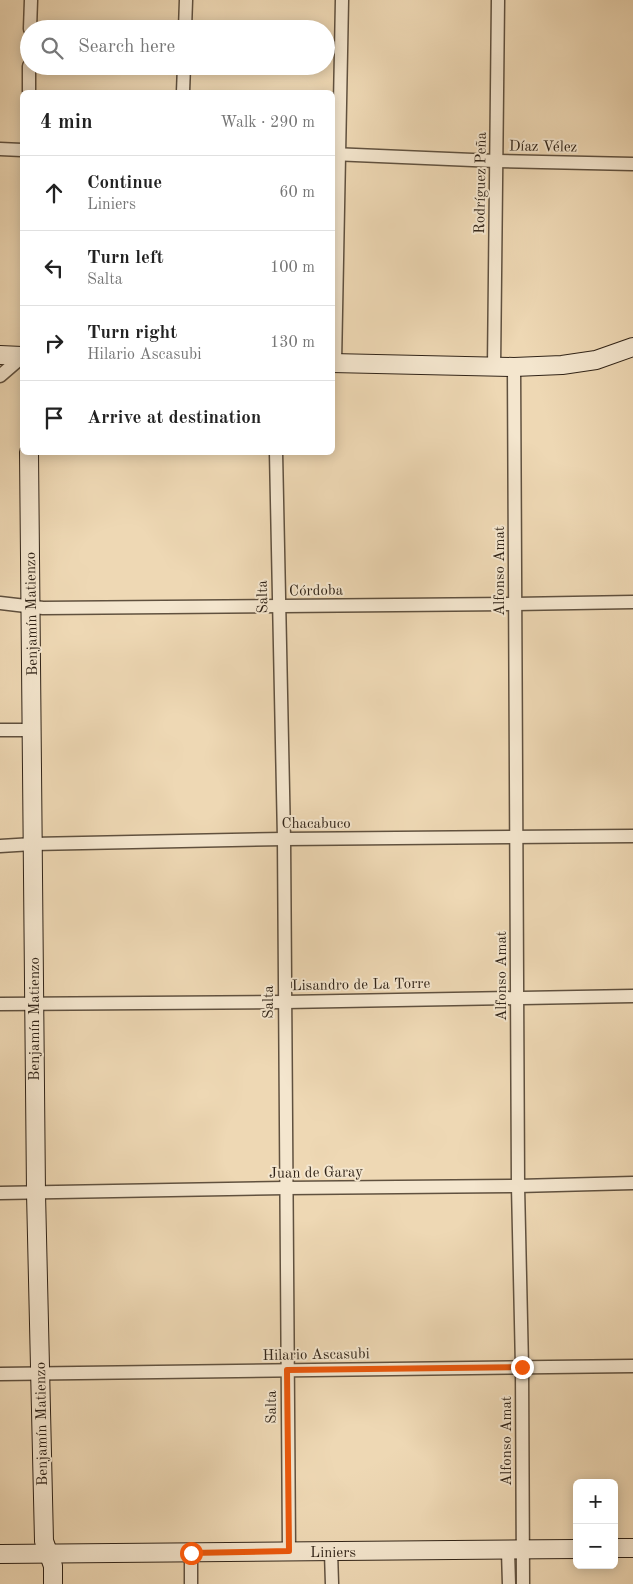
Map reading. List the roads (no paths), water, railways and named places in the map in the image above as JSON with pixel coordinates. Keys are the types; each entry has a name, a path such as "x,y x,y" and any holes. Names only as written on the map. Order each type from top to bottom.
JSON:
{"street":[{"path":"30,20 31,0"},
{"path":"185,20 186,0"},
{"path":"335,258 336,154 342,0"},
{"name":"Rodríguez Peña","path":"494,367 498,0"},
{"path":"29,75 29,90"},
{"path":"183,90 184,75"},
{"path":"0,149 20,150"},
{"name":"Díaz Vélez","path":"336,154 496,161 633,164"},
{"path":"335,363 494,367 577,364 596,360 633,347"},
{"path":"0,356 20,357"},
{"path":"0,376 20,359"},
{"name":"Alfonso Amat","path":"509,1584 515,1551 522,1367 518,1186 514,367"},
{"name":"Benjamín Matienzo","path":"29,455 36,1193 44,1541 53,1566 53,1584"},
{"name":"Salta","path":"276,455 284,840 289,1551"},
{"name":"Córdoba","path":"0,603 43,608 633,602"},
{"path":"0,730 32,730"},
{"name":"Chacabuco","path":"0,846 284,840 633,836"},
{"name":"Lisandro de La Torre","path":"0,1004 285,1002 633,996"},
{"name":"Juan de Garay","path":"0,1194 633,1183"},
{"name":"Hilario Ascasubi","path":"0,1374 633,1366"},
{"path":"618,1548 633,1548"},
{"name":"Liniers","path":"0,1554 573,1549"},
{"name":"Alfonso Amat","path":"515,1551 523,1584"},
{"path":"331,1552 332,1584"},
{"path":"191,1553 191,1584"}]}
